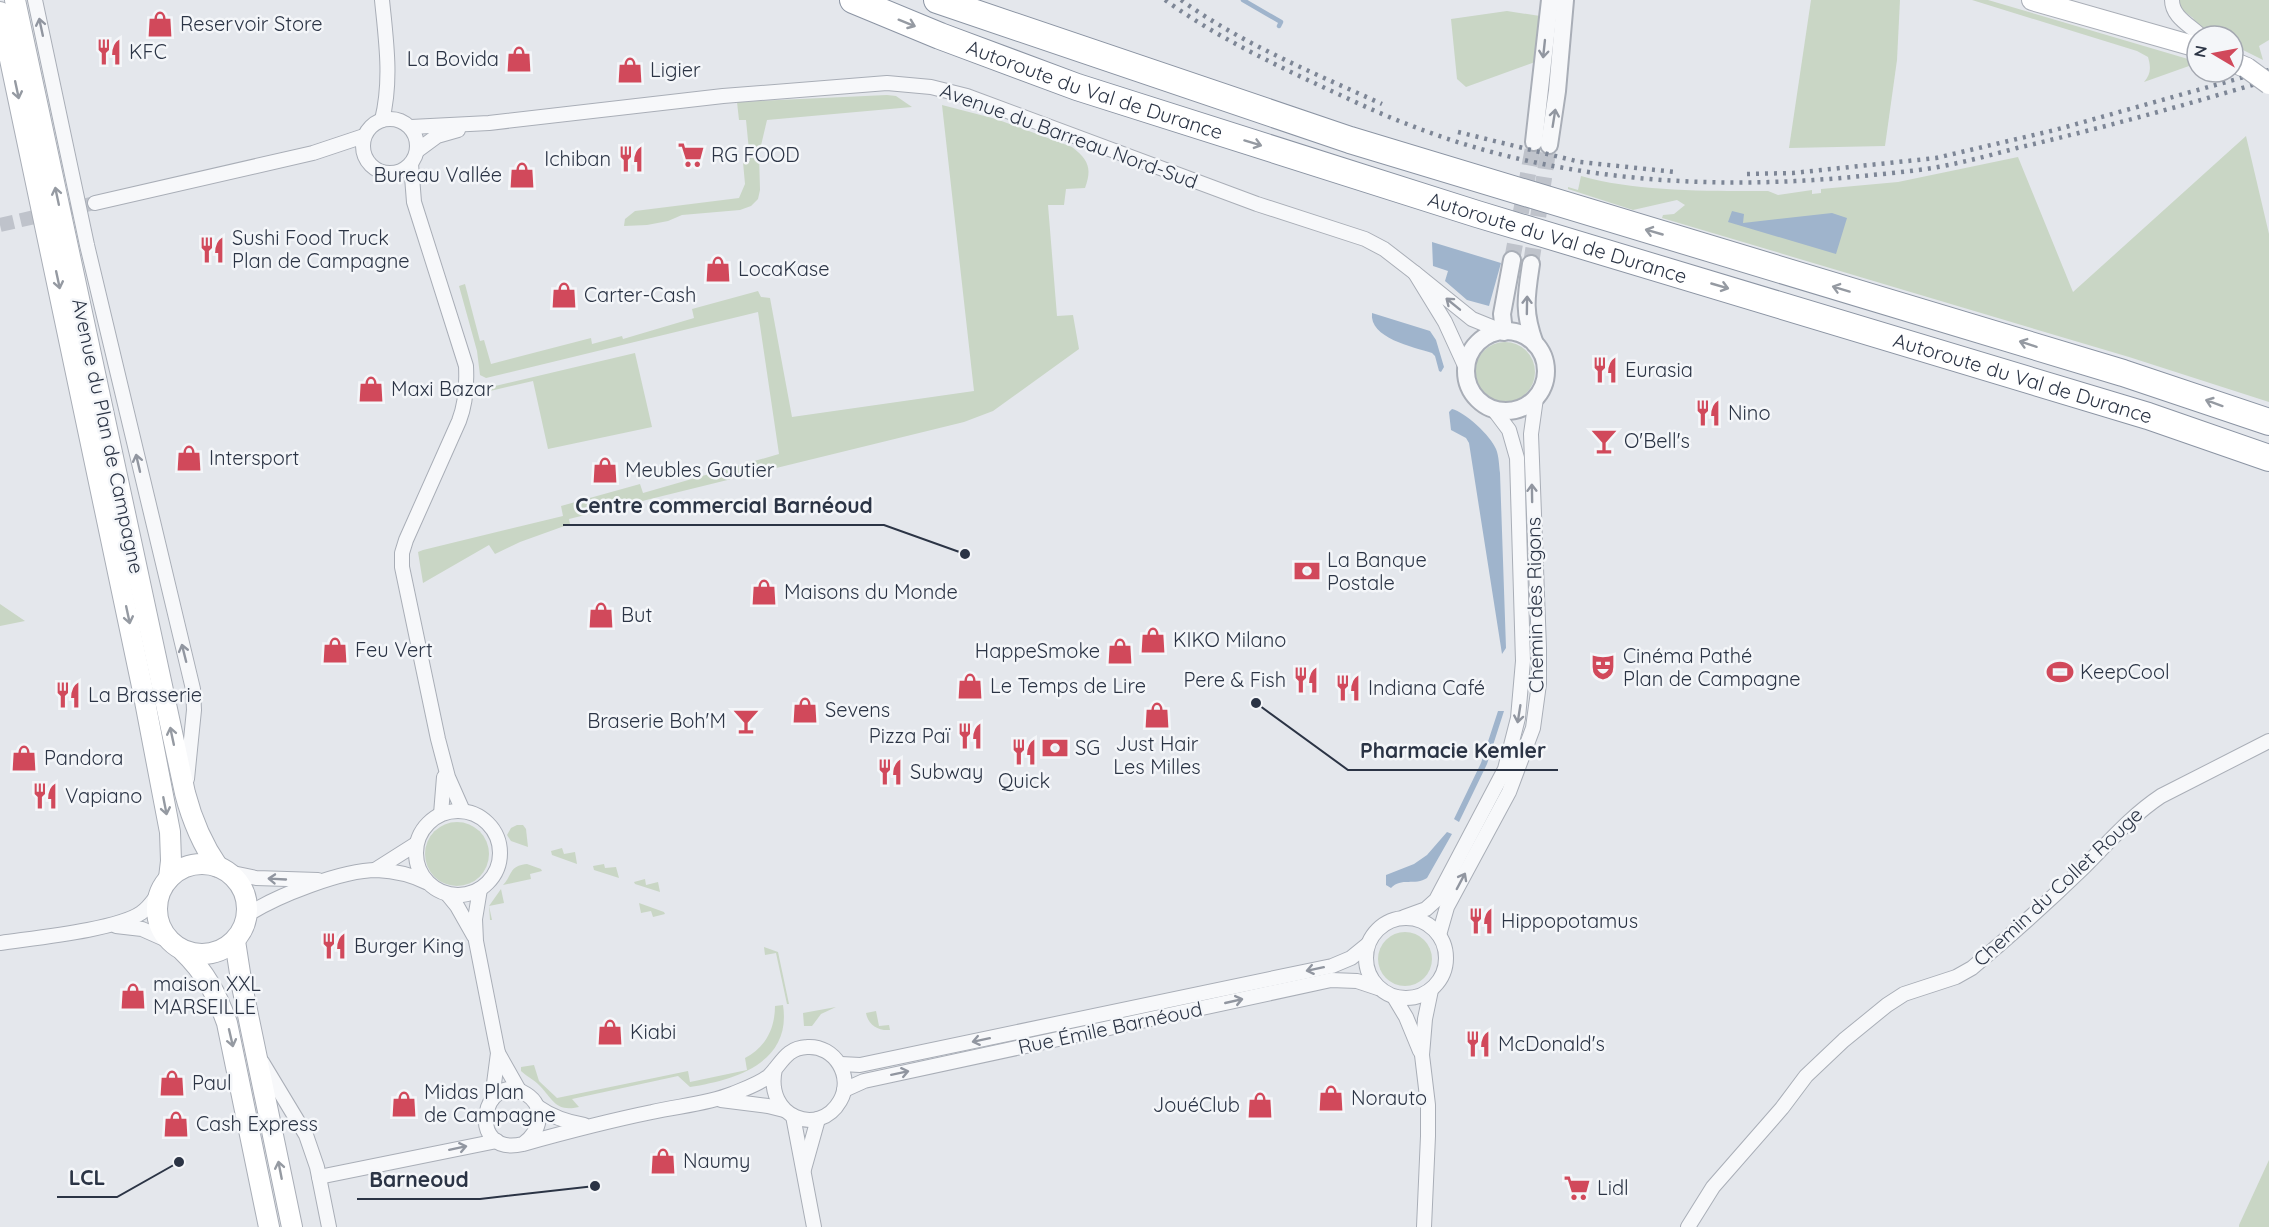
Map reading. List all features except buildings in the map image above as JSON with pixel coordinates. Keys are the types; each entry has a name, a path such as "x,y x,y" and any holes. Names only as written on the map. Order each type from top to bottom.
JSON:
{"highway":[{"name":"Autoroute du Val de Durance","path":"853,0 940,36 1088,91 1477,214 2148,416 2269,458"},
{"name":"Autoroute du Val de Durance","path":"938,0 1361,143 2123,373 2269,422"}],"main road":[{"name":"Avenue du Plan de Campagne","path":"15,0 185,793 200,837 223,869"},
{"path":"2032,0 2185,44"},
{"name":"Avenue du Plan de Campagne","path":"0,12 143,691 170,832 171,861 164,885"},
{"path":"2245,68 2269,84"},
{"path":"176,946 194,954 216,953 235,941 241,932 247,915 244,891 223,869 197,864 186,866 164,885 157,902 158,923 176,946 197,964 219,998 227,1023 269,1227"},
{"path":"235,941 242,986 292,1227"}],"street":[{"path":"35,0 89,256 193,689 194,710 185,793"},
{"path":"382,0 388,77 382,120"},
{"path":"1550,0 1541,143 1557,91 1565,0"},
{"path":"2172,0 2172,7 2186,24"},
{"path":"387,57 398,119"},
{"name":"Avenue du Barreau Nord-Sud","path":"411,127 489,123 801,89 887,83 931,87 967,96 1257,204 1365,239 1384,249 1472,319 1504,332"},
{"path":"369,163 363,150 364,136 369,129 382,120 398,119 411,127 416,136 418,150 411,164 405,169 390,174"},
{"name":"Avenue du Barreau Nord-Sud","path":"418,150 437,136 489,123"},
{"path":"95,203 313,153 364,136"},
{"path":"313,153 346,153 360,156 375,169 390,174 400,182 414,202"},
{"path":"411,164 414,202 466,366 465,405 402,553 402,567 443,760 463,811"},
{"path":"1504,332 1502,314 1512,260"},
{"path":"1531,264 1526,308 1528,325 1546,367 1542,388 1536,398 1517,410 1494,410 1477,399 1467,381 1466,368 1474,347 1482,339 1504,332 1526,337 1535,344"},
{"name":"Avenue du Barreau Nord-Sud","path":"1415,273 1445,322 1466,368"},
{"name":"Chemin des Rigons","path":"1439,935 1447,907 1509,792 1533,728 1539,684 1531,434 1536,398"},
{"name":"Chemin des Rigons","path":"1404,917 1426,909 1436,900 1505,769 1518,718 1523,661 1517,458 1509,430 1494,410"},
{"name":"Chemin du Collet Rouge","path":"1688,1227 1713,1187 1782,1108 1806,1076 1844,1040 1904,994 1956,977 1972,968 2082,869 2125,824 2147,805 2269,741"},
{"path":"441,814 444,792 443,760"},
{"path":"374,870 410,875 448,895 459,896 480,889 488,884 497,869 500,851 493,829 484,820 463,811 441,814 429,822 421,832 416,844 417,865 428,883"},
{"path":"247,915 271,900 326,880 374,870 391,862 416,844"},
{"path":"223,869 256,878 326,880"},
{"path":"0,943 122,921 141,913 164,885"},
{"path":"480,889 475,919 476,941 498,1053 520,1092"},
{"path":"448,895 466,921 476,941"},
{"path":"1404,917 1417,919 1429,925 1439,935 1445,950 1445,966 1431,990 1407,999 1394,997 1378,988 1372,981 1366,968 1367,945 1371,937 1384,924 1404,917"},
{"path":"93,928 135,927 176,946"},
{"name":"Rue Émile Barnéoud","path":"841,1064 860,1065 1332,966 1352,958 1367,945"},
{"name":"Rue Émile Barnéoud","path":"844,1090 864,1081 1331,980 1357,981 1378,988"},
{"path":"1424,1227 1428,1105 1422,1055 1425,1019 1431,990"},
{"path":"1394,997 1406,1017 1422,1055"},
{"path":"716,1100 768,1106 788,1113 803,1119 818,1119 834,1110 840,1101 845,1079 841,1064 829,1053 810,1046 790,1052 781,1059 772,1080 777,1101 788,1113 814,1227"},
{"path":"256,1053 306,1135 319,1177 329,1227"},
{"path":"498,1053 492,1099 484,1117 490,1135 505,1145 523,1144 589,1125 716,1100 758,1083 775,1069"},
{"path":"492,1099 506,1091 520,1092 528,1095 538,1107 548,1114 567,1122 589,1125"},
{"path":"523,1144 536,1132 539,1124 538,1107"},
{"path":"803,1171 818,1119"},
{"path":"319,1177 497,1141"}],"green space":[{"path":"1811,0 1900,0 1897,60 1885,146 1789,148"},
{"path":"1972,0 1988,0 2185,58 2185,67 2144,82 2149,73 2149,61 2148,57 2137,51"},
{"path":"2177,0 2269,0 2269,40 2259,46 2263,60 2245,51 2245,24 2197,24 2193,18 2182,10"},
{"path":"1507,11 1540,16 1535,62 1466,87 1457,79 1451,19"},
{"path":"896,96 912,107 767,120 759,154 760,190 758,199 751,206 740,210 682,215 668,221 647,225 624,226 625,219 635,211 739,198 745,184 743,162 750,161 746,120 739,120 737,102"},
{"path":"942,105 996,119 1072,147 1085,161 1088,175 1085,188 1066,189 1064,205 1048,205 1057,316 1073,315 1079,349 993,411 964,422 569,519 570,524 520,542 495,554 489,545 423,583 418,552 423,550 563,516 561,506 640,484 643,493 779,454 758,312 486,378 480,375 477,351 459,286 465,284 480,341 484,340 491,364 591,338 592,344 622,336 623,339 694,318 692,309 758,291 761,297 770,298 792,417 974,391"},
{"path":"2246,136 2269,234 2269,402 2129,357 1662,218 1663,215 1674,214 1685,205 1677,200 1633,210 1568,189 1568,187 1578,190 1581,176 1649,188 1768,191 1778,195 1812,190 1812,194 1821,193 1821,189 1898,182 2018,157 2073,292"},
{"path":"1505,342 1526,351 1535,372 1526,393 1505,402 1484,393 1475,372 1484,351"},
{"path":"635,353 652,427 548,449 533,381 490,391 495,386"},
{"path":"0,604 25,621 0,626"},
{"path":"457,822 475,828 483,836 489,854 483,872 475,880 457,886 439,880 431,872 425,854 431,836 439,828"},
{"path":"523,825 526,829 528,847 511,841 507,835 511,828"},
{"path":"562,848 564,854 575,852 577,864 552,855 551,851"},
{"path":"527,864 542,871 530,874 531,879 503,885 514,869"},
{"path":"604,864 605,868 616,867 619,878 594,870 593,866"},
{"path":"645,879 646,885 658,882 660,892 634,882"},
{"path":"501,889 504,903 489,906"},
{"path":"639,903 665,914 653,917 651,911 641,913"},
{"path":"1400,932 1410,932 1420,936 1428,944 1432,959 1428,974 1420,982 1410,986 1400,986 1390,982 1382,974 1378,964 1378,954 1382,944 1390,936"},
{"path":"764,947 778,952 789,1004 787,1004 776,953 765,955"},
{"path":"783,1005 783,1025 779,1041 769,1055 757,1065 742,1073 707,1084 690,1087 678,1076 572,1099 579,1107 565,1108 556,1104 538,1084 521,1071 521,1067 534,1065 539,1081 557,1098 688,1071 690,1082 747,1070 745,1058 758,1049 768,1037 775,1006"},
{"path":"836,1007 821,1014 812,1026 804,1026 803,1013"},
{"path":"876,1011 879,1026 889,1025 890,1030 871,1024 866,1013"},
{"path":"2269,1160 2269,1227 2239,1227 2239,1225"}],"water":[{"path":"1732,211 1744,214 1743,223 1832,213 1847,218 1836,254 1728,222"},
{"path":"1432,242 1501,263 1489,306 1467,300 1445,281 1448,271 1433,266"},
{"path":"1372,313 1430,331 1436,340 1444,367 1441,372 1432,353 1394,340 1377,329"},
{"path":"1452,409 1464,415 1483,431 1498,455 1506,648 1502,654 1469,443 1466,438 1451,430 1449,412"},
{"path":"1498,711 1504,711 1487,764 1459,822 1454,819 1481,763"},
{"path":"1447,832 1452,834 1427,878 1399,883 1391,888 1386,885 1386,875 1414,864 1427,855"}],"waterway":[{"path":"1243,0 1281,22 1279,26"}],"tunnel":[{"path":"1512,260 1534,142"},
{"path":"1531,264 1549,145"},
{"path":"0,225 95,203"}],"railway":[{"path":"1165,0 1218,34 1255,54 1407,124 1460,143 1515,158 1626,177 1682,181 1796,181 1938,167 2112,124 2269,80"},
{"path":"1181,0 1253,44 1382,104"},
{"path":"1747,174 1793,173 1936,158 2055,130 2269,70"},
{"path":"1458,132 1580,162 1675,172"}],"place":[{"name":"Reservoir Store","path":"160,24"},
{"name":"KFC","path":"109,52"},
{"name":"La Bovida","path":"519,59"},
{"name":"Ligier","path":"630,70"},
{"name":"RG FOOD","path":"691,155"},
{"name":"Ichiban","path":"631,159"},
{"name":"Bureau Vallée","path":"522,175"},
{"name":"Sushi Food Truck Plan de Campagne","path":"212,250"},
{"name":"LocaKase","path":"718,269"},
{"name":"Carter-Cash","path":"564,295"},
{"name":"Eurasia","path":"1605,370"},
{"name":"Maxi Bazar","path":"371,389"},
{"name":"Nino","path":"1708,413"},
{"name":"O'Bell's","path":"1604,441"},
{"name":"Intersport","path":"189,458"},
{"name":"Meubles Gautier","path":"605,470"},
{"name":"Centre commercial Barnéoud","path":"965,554"},
{"name":"La Banque Postale","path":"1307,571"},
{"name":"Maisons du Monde","path":"764,592"},
{"name":"But","path":"601,615"},
{"name":"KIKO Milano","path":"1153,640"},
{"name":"Feu Vert","path":"335,650"},
{"name":"HappeSmoke","path":"1120,651"},
{"name":"Cinéma Pathé Plan de Campagne","path":"1603,667"},
{"name":"KeepCool","path":"2060,672"},
{"name":"Pere & Fish","path":"1306,680"},
{"name":"Le Temps de Lire","path":"970,686"},
{"name":"Indiana Café","path":"1348,688"},
{"name":"La Brasserie","path":"68,695"},
{"name":"Pharmacie Kemler","path":"1256,703"},
{"name":"Sevens","path":"805,710"},
{"name":"Just Hair Les Milles","path":"1157,715"},
{"name":"Braserie Boh'M","path":"746,721"},
{"name":"Pizza Paï","path":"970,736"},
{"name":"SG","path":"1055,748"},
{"name":"Quick","path":"1024,752"},
{"name":"Pandora","path":"24,758"},
{"name":"Subway","path":"890,772"},
{"name":"Vapiano","path":"45,796"},
{"name":"Hippopotamus","path":"1481,921"},
{"name":"Burger King","path":"334,946"},
{"name":"maison XXL MARSEILLE","path":"133,996"},
{"name":"Kiabi","path":"610,1032"},
{"name":"McDonald's","path":"1478,1044"},
{"name":"Paul","path":"172,1083"},
{"name":"Norauto","path":"1331,1098"},
{"name":"Midas Plan de Campagne","path":"404,1104"},
{"name":"JouéClub","path":"1260,1105"},
{"name":"Cash Express","path":"176,1124"},
{"name":"Naumy","path":"663,1161"},
{"name":"LCL","path":"179,1162"},
{"name":"Barneoud","path":"595,1186"},
{"name":"Lidl","path":"1577,1188"}]}
